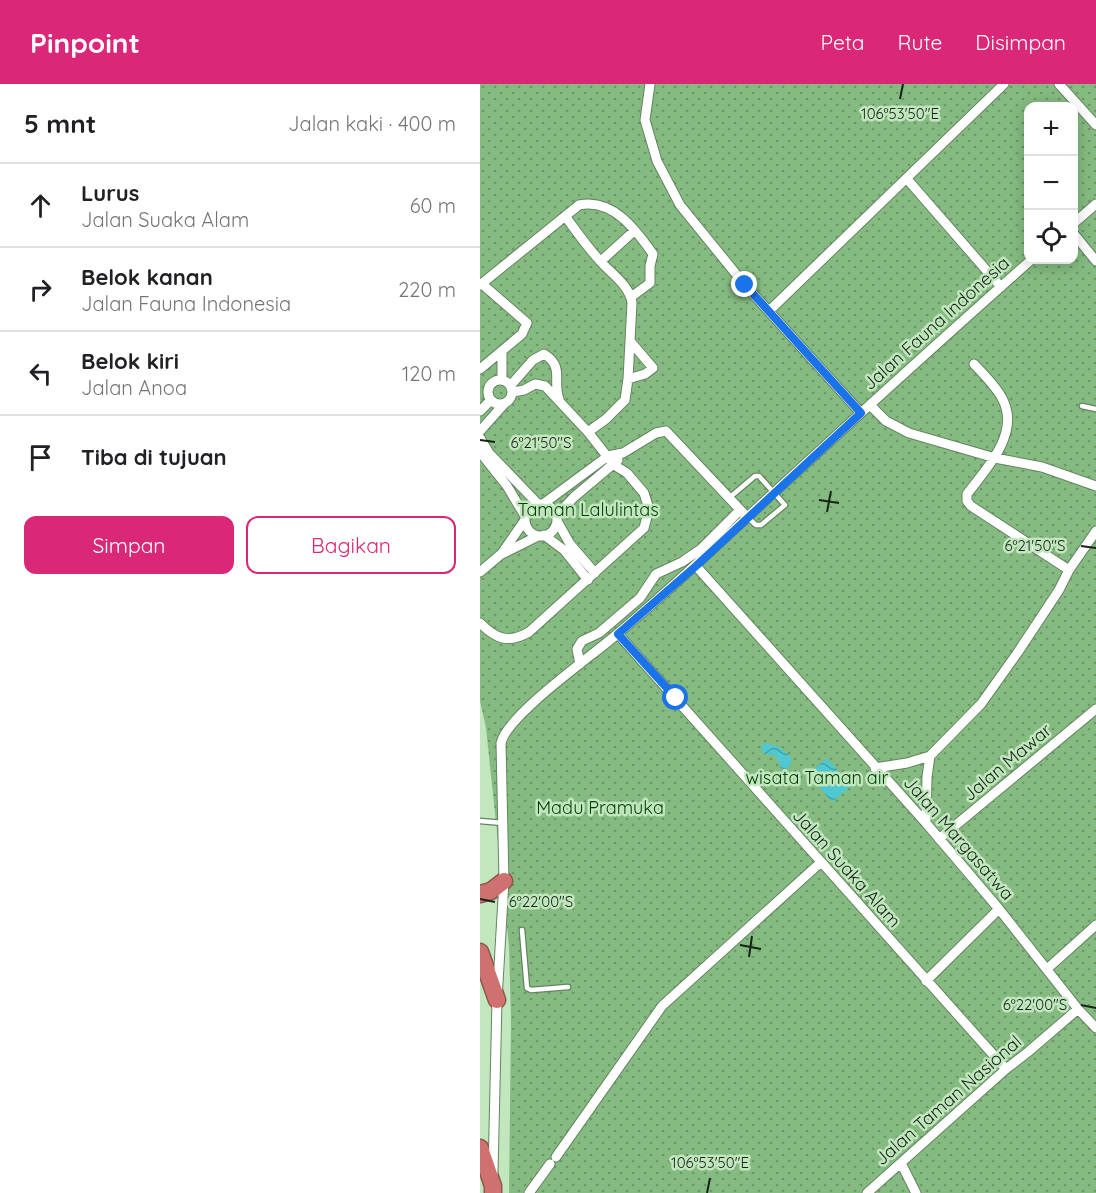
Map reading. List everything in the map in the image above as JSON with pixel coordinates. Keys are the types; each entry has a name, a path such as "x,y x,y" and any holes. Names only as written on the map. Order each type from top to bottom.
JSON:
{"highway":[{"path":"480,894 490,891 504,881"},
{"path":"480,952 497,1000"},
{"path":"480,1148 493,1190"}],"street":[{"path":"650,84 645,120 657,161 689,218 861,413"},
{"path":"769,311 1004,84"},
{"path":"1059,84 1096,125"},
{"path":"907,179 1001,287"},
{"path":"480,369 522,334 527,323 481,284 579,205 592,204 614,211 634,231 653,256 650,266 650,283 631,297"},
{"path":"1078,219 1096,204"},
{"path":"566,216 631,297 633,314 626,395 622,404 588,432"},
{"path":"600,261 634,231"},
{"path":"1078,239 1096,261"},
{"name":"Jalan Fauna Indonesia","path":"493,1190 497,1000 504,881 501,742 504,732 538,698 618,634 696,566 743,514 774,492 1027,264"},
{"path":"628,379 645,374 653,368 630,340"},
{"path":"480,431 510,399 502,352"},
{"path":"508,385 533,360 544,354 557,371 555,389 560,401"},
{"path":"974,364 1003,398 1007,410 1006,433 995,458 967,494 967,501 971,506 1069,570"},
{"path":"480,623 498,637 518,638 529,632 645,528 650,509 644,493 627,473 614,465 588,432 541,384 532,385 524,390 494,381 488,388 491,400 497,404 505,403"},
{"path":"480,411 491,400"},
{"path":"870,405 886,421 909,433 995,458 1042,467 1093,485"},
{"path":"500,555 530,509 541,504 608,456 623,453 656,433 666,431 743,514 701,549 682,562 656,574 640,598 611,624 582,641 577,649 580,664"},
{"path":"480,438 489,453 541,504 552,508 570,544 591,576"},
{"path":"480,452 507,486 529,530 564,550 591,576"},
{"path":"480,572 500,555 554,528 557,518 574,497 614,465 623,453"},
{"path":"875,768 907,763 930,756 981,704 1059,590 1069,570 1096,531"},
{"name":"Jalan Margasatwa","path":"696,566 926,823 1096,1028"},
{"name":"Jalan Suaka Alam","path":"618,634 1006,1069"},
{"name":"Jalan Mawar","path":"939,839 1096,709"},
{"path":"926,823 930,756"},
{"path":"529,1193 662,1006 820,863"},
{"path":"926,981 999,909"},
{"path":"1047,969 1096,925"},
{"name":"Jalan Taman Nasional","path":"867,1193 1006,1069 1078,1009"},
{"path":"901,1163 916,1193"}],"lane":[{"path":"1082,406 1096,409"},
{"path":"729,498 755,476 759,476 785,505 762,525 756,525 743,514"},
{"path":"480,821 503,823"},
{"path":"522,930 527,988 531,990 568,987"}],"green space":[{"path":"480,84 1096,84 1096,1193 509,1193 511,1019 509,946 486,728 480,701"}],"water":[{"path":"766,743 779,747 791,757 791,764 786,770 781,768 776,756 763,753 761,745"},
{"path":"827,758 851,786 832,802 808,774"}],"route":[{"path":"676,698 618,634 696,566 861,413 745,285"}],"park label":[{"name":"Taman Lalulintas","path":"588,509"},
{"name":"wisata Taman air","path":"817,777"},
{"name":"Madu Pramuka","path":"600,807"}]}
